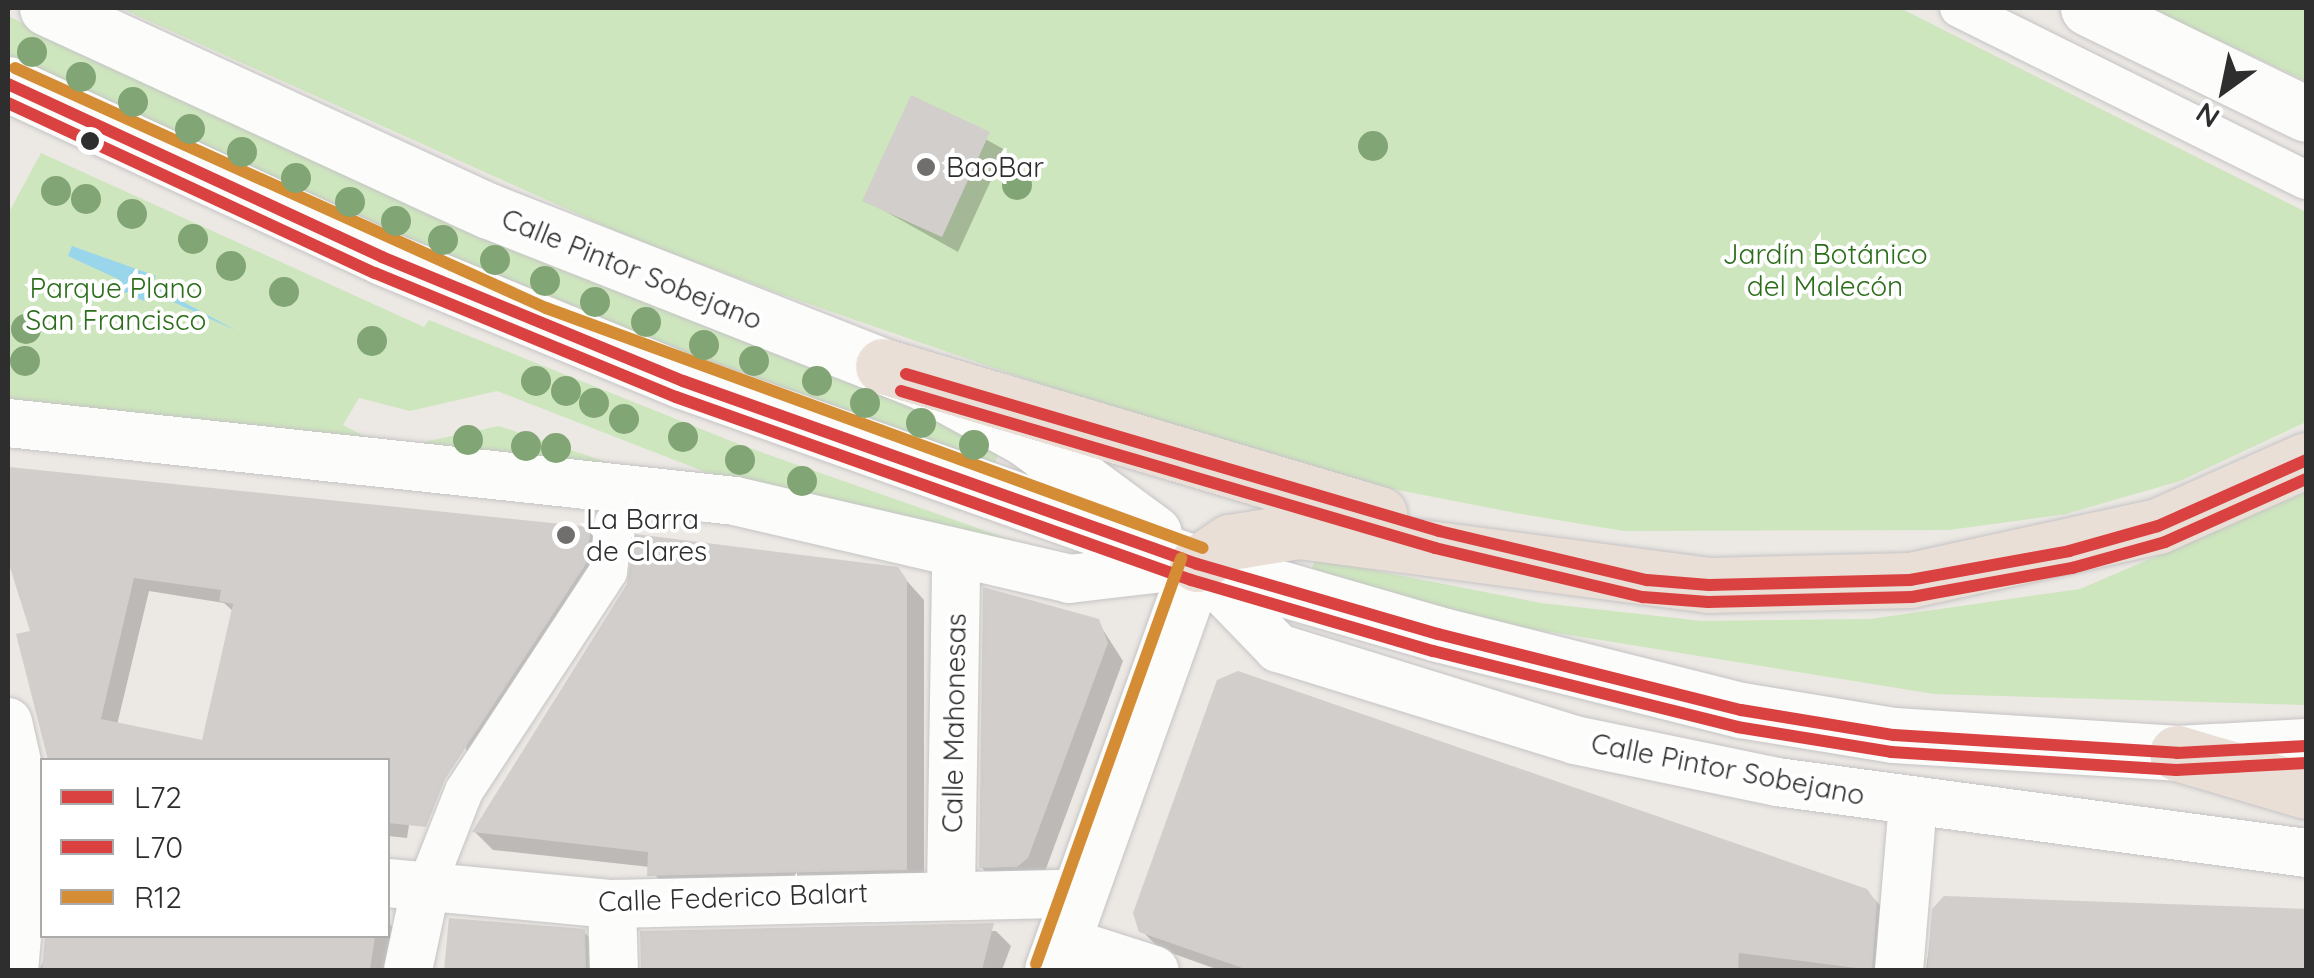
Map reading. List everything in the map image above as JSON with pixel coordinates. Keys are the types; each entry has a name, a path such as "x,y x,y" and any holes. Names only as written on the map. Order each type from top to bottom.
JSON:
{"highway":[{"path":"884,366 1165,455 1646,580"},
{"path":"1197,564 1230,542 1345,532 1646,580 1808,587 2069,552 2158,526 2306,460"},
{"path":"2177,753 2306,791"}],"main road":[{"name":"Calle Pintor Sobejano","path":"47,8 488,211 884,366 1025,438 1197,564"},
{"path":"2088,8 2306,114"},
{"name":"Calle Pintor Sobejano","path":"8,88 557,332 1197,564"},
{"path":"1065,935 1197,564 1741,710 1894,736 2177,753 2306,746"}],"street":[{"path":"1959,8 2306,180"},
{"path":"8,423 735,501 956,556 1069,579 1197,564"},
{"path":"408,970 406,886 608,572 614,522"},
{"name":"Calle Mahonesas","path":"952,890 956,556"},
{"name":"Calle Pintor Sobejano","path":"1197,564 1255,631 1302,659 1575,740 1913,803 2306,853"},
{"path":"8,722 36,812 14,970"},
{"path":"1899,970 1913,803"},
{"name":"Calle Federico Balart","path":"406,886 612,904 952,890 1154,970"},
{"path":"612,904 614,970"}],"green space":[{"name":"Jardín Botánico del Malecón","path":"120,8 1900,8 2306,212 2306,422 2180,481 2066,514 1949,530 1624,531 1521,514 1357,482 1156,424 780,294 629,237"},
{"path":"2149,8 2306,8 2306,81"},
{"path":"8,16 448,224 920,407 999,452 993,470 486,280 8,57"},
{"name":"Parque Plano San Francisco","path":"41,153 424,327 429,320 741,445 1057,556 749,489 497,391 410,411 359,398 343,425 375,442 414,444 499,426 663,481 332,450 191,419 8,400 8,214"},
{"path":"2306,492 2306,705 1934,694 1495,623 1311,571 1315,559 1541,603 1702,621 1870,619 2080,589"}],"water":[{"path":"72,246 156,276 152,285 237,331 149,291 144,301 118,289 120,280 68,256"}],"building":[{"name":"BaoBar","path":"911,95 990,132 942,237 862,201"},
{"path":"9,467 591,529 586,564 445,779 426,827 390,823 390,758 47,758 16,634 30,631 8,561","holes":["134,578 221,590 219,601 233,604 202,740 101,719"]},
{"path":"635,534 898,567 907,580 907,870 647,876 648,852 472,832 627,584"},
{"path":"983,587 1099,619 1108,643 1028,858 1017,867 979,868"},
{"path":"1238,671 1867,889 1877,903 1872,970 1739,953 1738,970 1248,970 1139,932 1133,913 1217,680"},
{"path":"1944,896 2306,909 2306,970 1927,970 1932,909"},
{"path":"449,918 585,929 586,970 444,970"},
{"path":"994,923 982,970 641,970 640,931"},
{"path":"45,938 375,938 370,970 42,970"}],"transit line":[{"name":"R12","path":"15,68 546,308 1203,548"},
{"name":"L72","path":"8,84 382,257 683,381 1197,564 1438,634 1741,710 1894,735 2177,753 2306,746"},
{"name":"L70","path":"8,103 375,273 676,397 1191,580 1433,651 1737,727 1891,752 2176,770 2306,763"},
{"name":"L72","path":"906,374 1439,531 1647,580 1709,585 1910,580 2069,551 2158,526 2306,460"},
{"name":"L70","path":"901,391 1435,548 1643,597 1708,602 1912,597 2072,568 2165,542 2306,479"},
{"name":"R12","path":"1036,964 1181,558"}],"place":[{"name":"BaoBar","path":"926,167"},
{"name":"La Barra de Clares","path":"566,535"}]}
